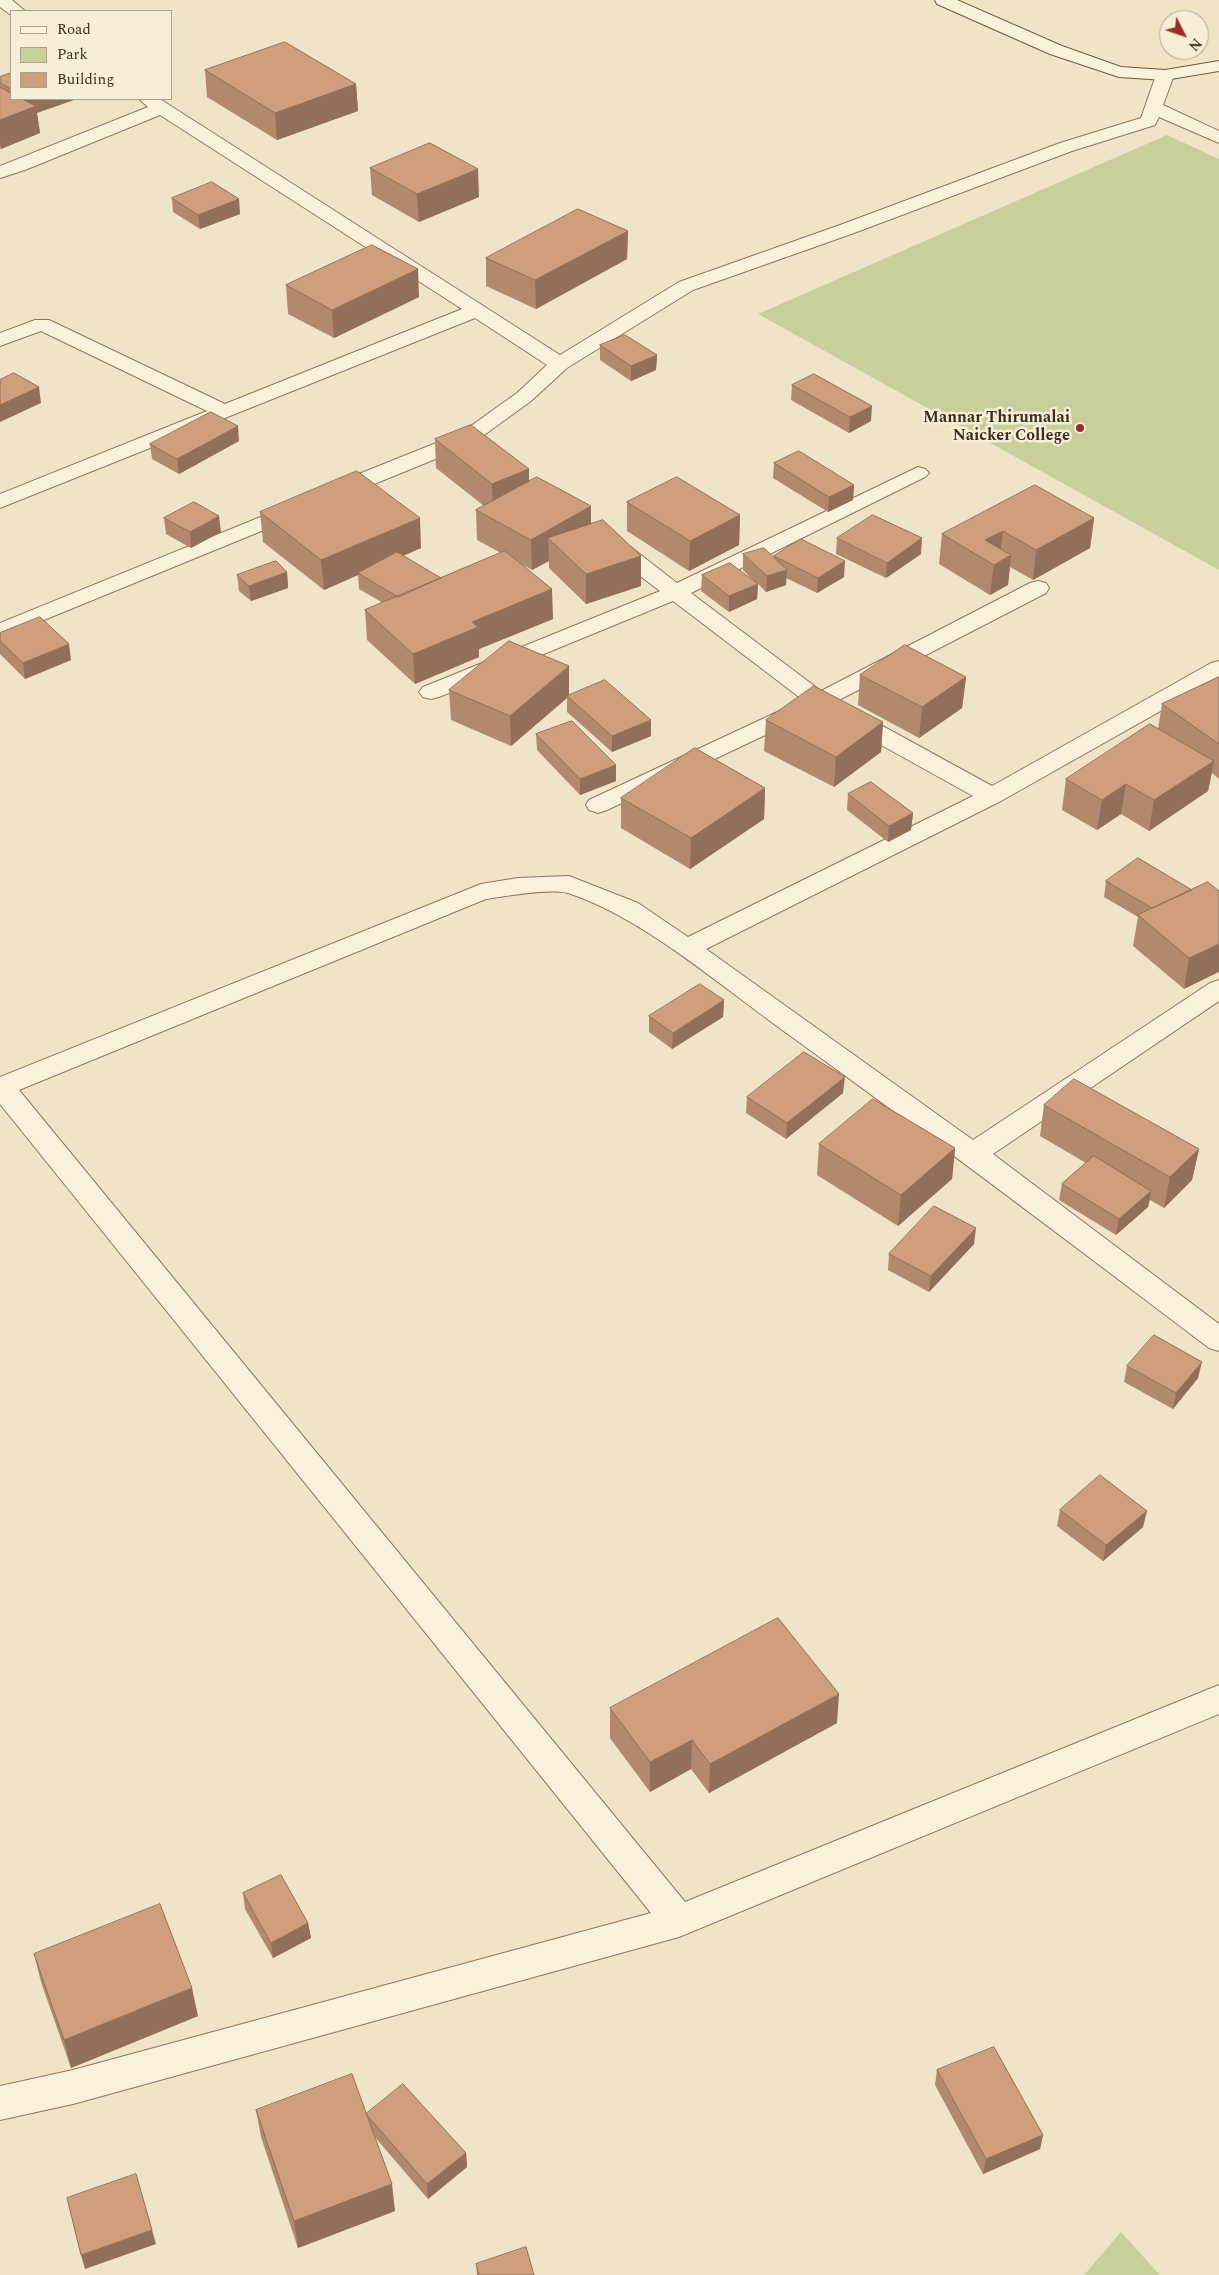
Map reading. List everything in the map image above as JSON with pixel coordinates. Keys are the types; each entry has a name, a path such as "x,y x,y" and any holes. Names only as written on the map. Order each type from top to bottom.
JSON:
{"street":[{"path":"1,0 16,10"},
{"path":"943,0 1056,50 1119,72 1165,75 1219,66"},
{"path":"0,631 468,437 524,397 560,364 607,332 686,286 847,229 1057,150 1149,121 1165,75"},
{"path":"0,172 19,166 154,103 560,364"},
{"path":"1154,108 1219,138"},
{"path":"0,502 477,310"},
{"path":"0,340 42,324 225,412"},
{"path":"468,437 490,453"},
{"path":"431,692 676,592 918,473"},
{"path":"590,528 819,701 992,796"},
{"path":"598,805 819,701 1038,588"},
{"path":"687,948 992,796 1219,668"},
{"path":"679,1921 0,1086 481,892 518,886 569,884 629,909 687,948 974,1154 1219,1340"},
{"path":"974,1154 1219,990"},
{"path":"0,2104 73,2088 679,1921 1219,1699"}],"green space":[{"path":"1167,135 1219,159 1219,570 758,314"},
{"path":"1121,2232 1160,2275 1084,2275"}],"building":[{"path":"285,42 356,84 275,113 205,70"},
{"path":"10,73 10,88 0,83 0,77"},
{"path":"0,87 10,92 10,100 24,100 36,106 0,120"},
{"path":"430,143 478,169 417,194 370,168"},
{"path":"212,182 239,199 198,215 172,198"},
{"path":"578,209 628,231 535,280 486,258"},
{"path":"372,245 418,269 332,310 286,285"},
{"path":"625,335 657,355 631,366 600,345"},
{"path":"14,373 39,387 0,405 0,380"},
{"path":"814,374 872,406 850,417 792,385"},
{"path":"211,412 238,426 177,459 150,444"},
{"path":"471,425 529,469 492,484 435,439"},
{"path":"799,451 854,485 829,497 774,463"},
{"path":"357,471 420,518 321,560 260,512"},
{"path":"537,477 591,506 531,540 476,510"},
{"path":"677,477 740,515 690,541 627,502"},
{"path":"1035,485 1094,518 1036,550 1003,531 985,540 1011,555 994,565 942,534"},
{"path":"194,502 219,516 190,532 164,518"},
{"path":"873,515 922,538 887,563 837,538"},
{"path":"603,520 641,556 586,574 548,538"},
{"path":"801,539 845,561 818,578 774,556"},
{"path":"764,548 787,570 767,576 743,554"},
{"path":"505,551 552,589 472,622 478,627 413,654 365,610"},
{"path":"397,552 441,578 398,597 358,573"},
{"path":"276,561 287,572 249,586 237,575"},
{"path":"730,563 758,584 729,596 702,575"},
{"path":"40,617 69,644 23,663 0,641 0,633"},
{"path":"509,641 569,666 510,716 449,690"},
{"path":"905,645 966,677 922,707 860,675"},
{"path":"1219,677 1219,744 1162,704"},
{"path":"605,680 651,720 612,736 567,696"},
{"path":"814,686 883,722 836,757 766,720"},
{"path":"572,721 616,765 580,779 536,734"},
{"path":"1150,724 1214,761 1154,800 1126,784 1102,800 1066,779"},
{"path":"695,748 765,788 691,838 621,798"},
{"path":"871,782 913,813 889,826 848,794"},
{"path":"1138,858 1192,890 1152,908 1106,881"},
{"path":"1208,882 1219,891 1219,944 1189,958 1138,915"},
{"path":"700,984 724,1000 673,1033 649,1016"},
{"path":"804,1052 845,1077 787,1123 747,1097"},
{"path":"1074,1079 1199,1149 1170,1177 1044,1105"},
{"path":"873,1099 955,1148 901,1195 819,1144"},
{"path":"1094,1156 1151,1191 1119,1219 1062,1184"},
{"path":"934,1206 976,1228 931,1276 889,1254"},
{"path":"1154,1335 1202,1362 1176,1393 1127,1366"},
{"path":"1100,1475 1147,1511 1106,1545 1060,1510"},
{"path":"778,1618 839,1694 710,1764 692,1740 650,1762 610,1708"},
{"path":"281,1875 308,1923 271,1943 243,1893"},
{"path":"160,1904 192,1988 64,2040 34,1954"},
{"path":"994,2047 1043,2135 986,2159 937,2070"},
{"path":"352,2074 392,2184 294,2221 256,2110"},
{"path":"403,2084 466,2153 427,2184 366,2114"},
{"path":"136,2174 152,2230 81,2255 67,2198"},
{"path":"526,2247 534,2275 479,2275 476,2264"}],"place":[{"name":"Mannar Thirumalai Naicker College","path":"1080,428"}]}
